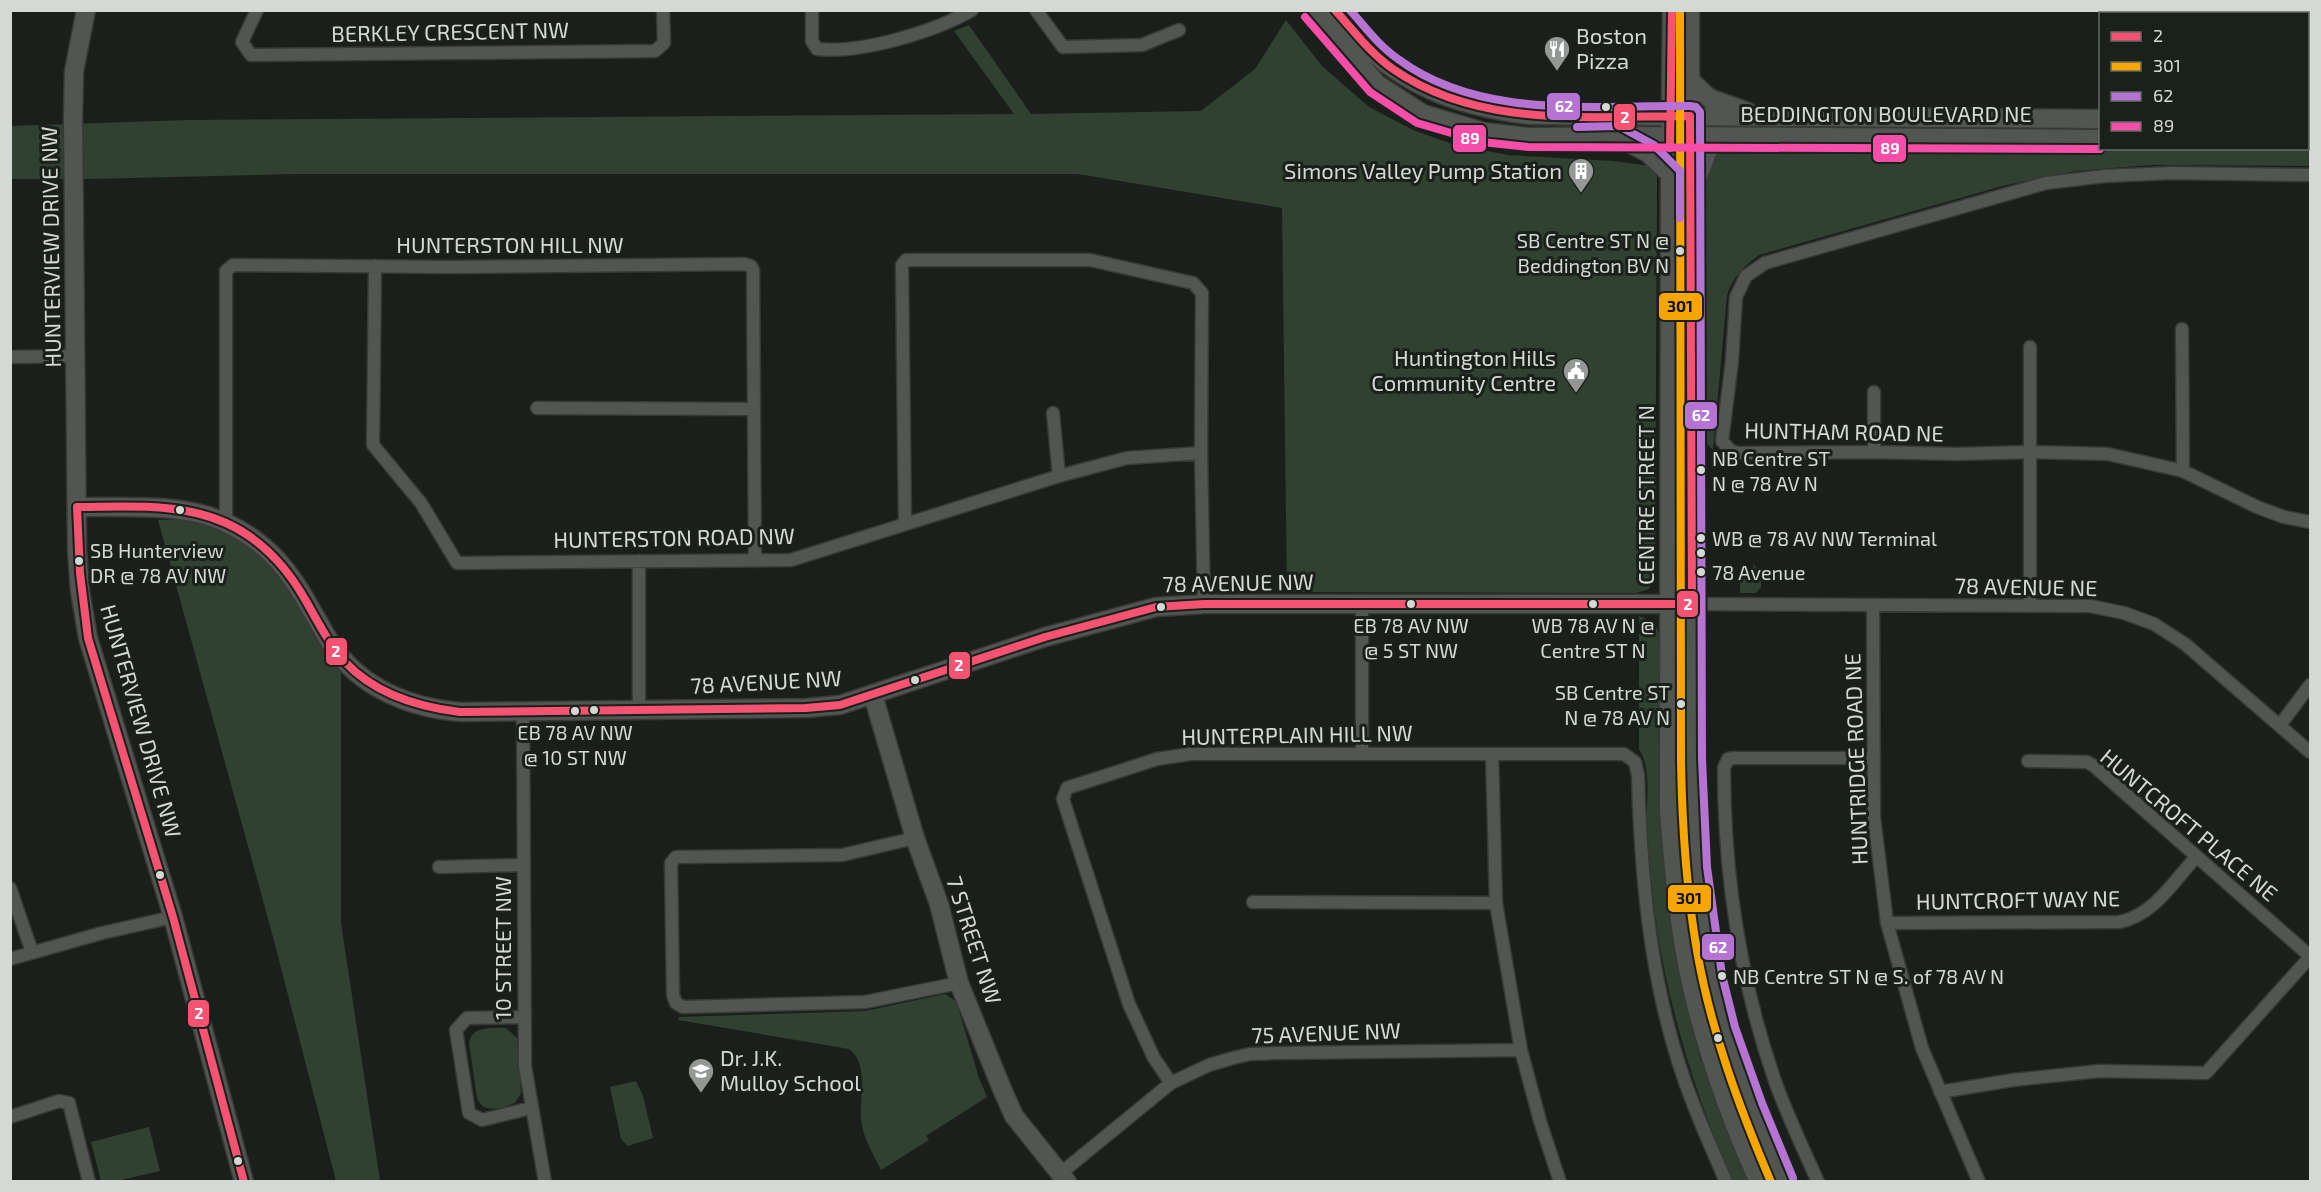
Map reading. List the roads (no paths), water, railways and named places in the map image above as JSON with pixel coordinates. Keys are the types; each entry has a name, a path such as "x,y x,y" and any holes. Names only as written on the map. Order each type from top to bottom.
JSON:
{"main road":[{"name":"HUNTERVIEW DRIVE NW","path":"86,10 74,71 73,116 77,550 80,591 88,638 173,917 244,1182"},
{"name":"BEDDINGTON BOULEVARD NE","path":"1313,10 1377,84 1423,114 1484,132 1528,137 2099,139"},
{"name":"BEDDINGTON BOULEVARD NE","path":"1335,10 1368,47 1394,69 1423,87 1479,108 1529,115 2099,119"},
{"name":"CENTRE STREET N","path":"1672,10 1681,116 1690,136 1693,814 1696,874 1713,978 1739,1073 1754,1115 1783,1182"},
{"name":"CENTRE STREET N","path":"1690,10 1691,81 1681,116 1670,136 1669,812 1676,888 1693,991 1723,1095 1759,1182"},
{"path":"1691,81 1703,94 1718,103 1769,118"},
{"path":"1615,136 1648,153 1670,174"},
{"path":"1689,200 1708,150 1722,137"},
{"name":"78 AVENUE NW","path":"77,507 183,511 208,515 226,522 256,540 284,565 334,648 354,671 380,689 410,704 440,711 639,711 806,708 840,705 1045,637 1156,607 1204,604 1362,606 1692,604"},
{"name":"7 STREET NW","path":"873,695 915,838 939,904 959,983 1014,1116 1064,1177"}],"street":[{"name":"BERKLEY CRESCENT NW","path":"257,10 242,42 251,55 655,51 664,43 663,10"},
{"path":"812,10 812,41 817,49 828,51 888,42 958,18 972,10"},
{"path":"1036,10 1063,47 1142,45 1179,30"},
{"name":"HUNTHAM ROAD NE","path":"2310,175 2171,173 2106,176 2046,183 1765,263 1746,276 1736,297 1732,362 1722,441 1730,450 1737,453 2108,454 2183,471 2257,507 2284,517 2310,522"},
{"path":"905,524 902,265 906,260 1090,260 1193,283 1202,293 1200,453 1204,604"},
{"name":"HUNTERSTON HILL NW","path":"226,522 226,271 232,265 744,264 751,266 753,270 755,561"},
{"name":"HUNTERSTON ROAD NW","path":"375,266 373,445 421,502 457,563 791,560 1059,476 1127,458 1200,453"},
{"path":"2182,329 2183,471"},
{"path":"2030,347 2030,605"},
{"path":"10,357 76,356"},
{"path":"1874,393 1874,452"},
{"path":"537,408 754,409"},
{"path":"1053,413 1059,476"},
{"path":"639,561 639,711"},
{"name":"78 AVENUE NE","path":"1692,604 2090,606 2124,613 2154,624 2186,644 2310,752"},
{"path":"1362,606 1362,753"},
{"name":"HUNTRIDGE ROAD NE","path":"1873,606 1874,817 1887,923 1922,1048 1980,1182"},
{"path":"2280,725 2310,685"},
{"name":"10 STREET NW","path":"523,712 525,1066 545,1182"},
{"name":"HUNTERPLAIN HILL NW","path":"1171,1083 1154,1058 1129,1004 1063,799 1067,788 1157,759 1191,754 1624,754 1635,762 1638,775 1644,894 1667,1020 1693,1105 1726,1182"},
{"path":"1492,754 1496,903 1521,1050 1540,1121 1560,1182"},
{"path":"1818,1182 1775,1082 1744,972 1728,872 1724,768 1728,759 1734,758 1873,758"},
{"name":"HUNTCROFT PLACE NE","path":"2028,761 2087,762 2094,766 2310,956"},
{"path":"915,838 842,855 676,857 671,863 673,995 676,1003 683,1007 865,1002 959,983"},
{"name":"HUNTCROFT WAY NE","path":"1887,923 2119,922 2132,920 2150,908 2196,857"},
{"path":"439,867 524,865"},
{"path":"10,888 32,952"},
{"path":"1253,902 1496,903"},
{"path":"10,959 173,917"},
{"path":"1940,1092 2013,1080 2100,1071 2206,1073 2310,956"},
{"path":"524,1017 467,1018 456,1029 470,1113 483,1120 531,1108"},
{"name":"75 AVENUE NW","path":"1064,1177 1171,1083 1209,1065 1250,1054 1521,1050"},
{"path":"10,1117 59,1101 69,1103 89,1182"}],"place":[{"name":"Boston Pizza","path":"1557,72"},
{"name":"Simons Valley Pump Station","path":"1581,194"},
{"name":"SB Centre ST N @ Beddington BV N","path":"1680,251"},
{"name":"Huntington Hills Community Centre","path":"1576,394"},
{"name":"NB Centre ST N @ 78 AV N","path":"1701,470"},
{"name":"WB @ 78 AV NW Terminal","path":"1701,538"},
{"name":"SB Hunterview DR @ 78 AV NW","path":"79,561"},
{"name":"78 Avenue","path":"1701,572"},
{"name":"EB 78 AV NW @ 5 ST NW","path":"1411,604"},
{"name":"WB 78 AV N @ Centre ST N","path":"1593,604"},
{"name":"SB Centre ST N @ 78 AV N","path":"1681,704"},
{"name":"EB 78 AV NW @ 10 ST NW","path":"575,711"},
{"name":"NB Centre ST N @ S. of 78 AV N","path":"1722,976"},
{"name":"Dr. J.K. Mulloy School","path":"701,1094"}]}
